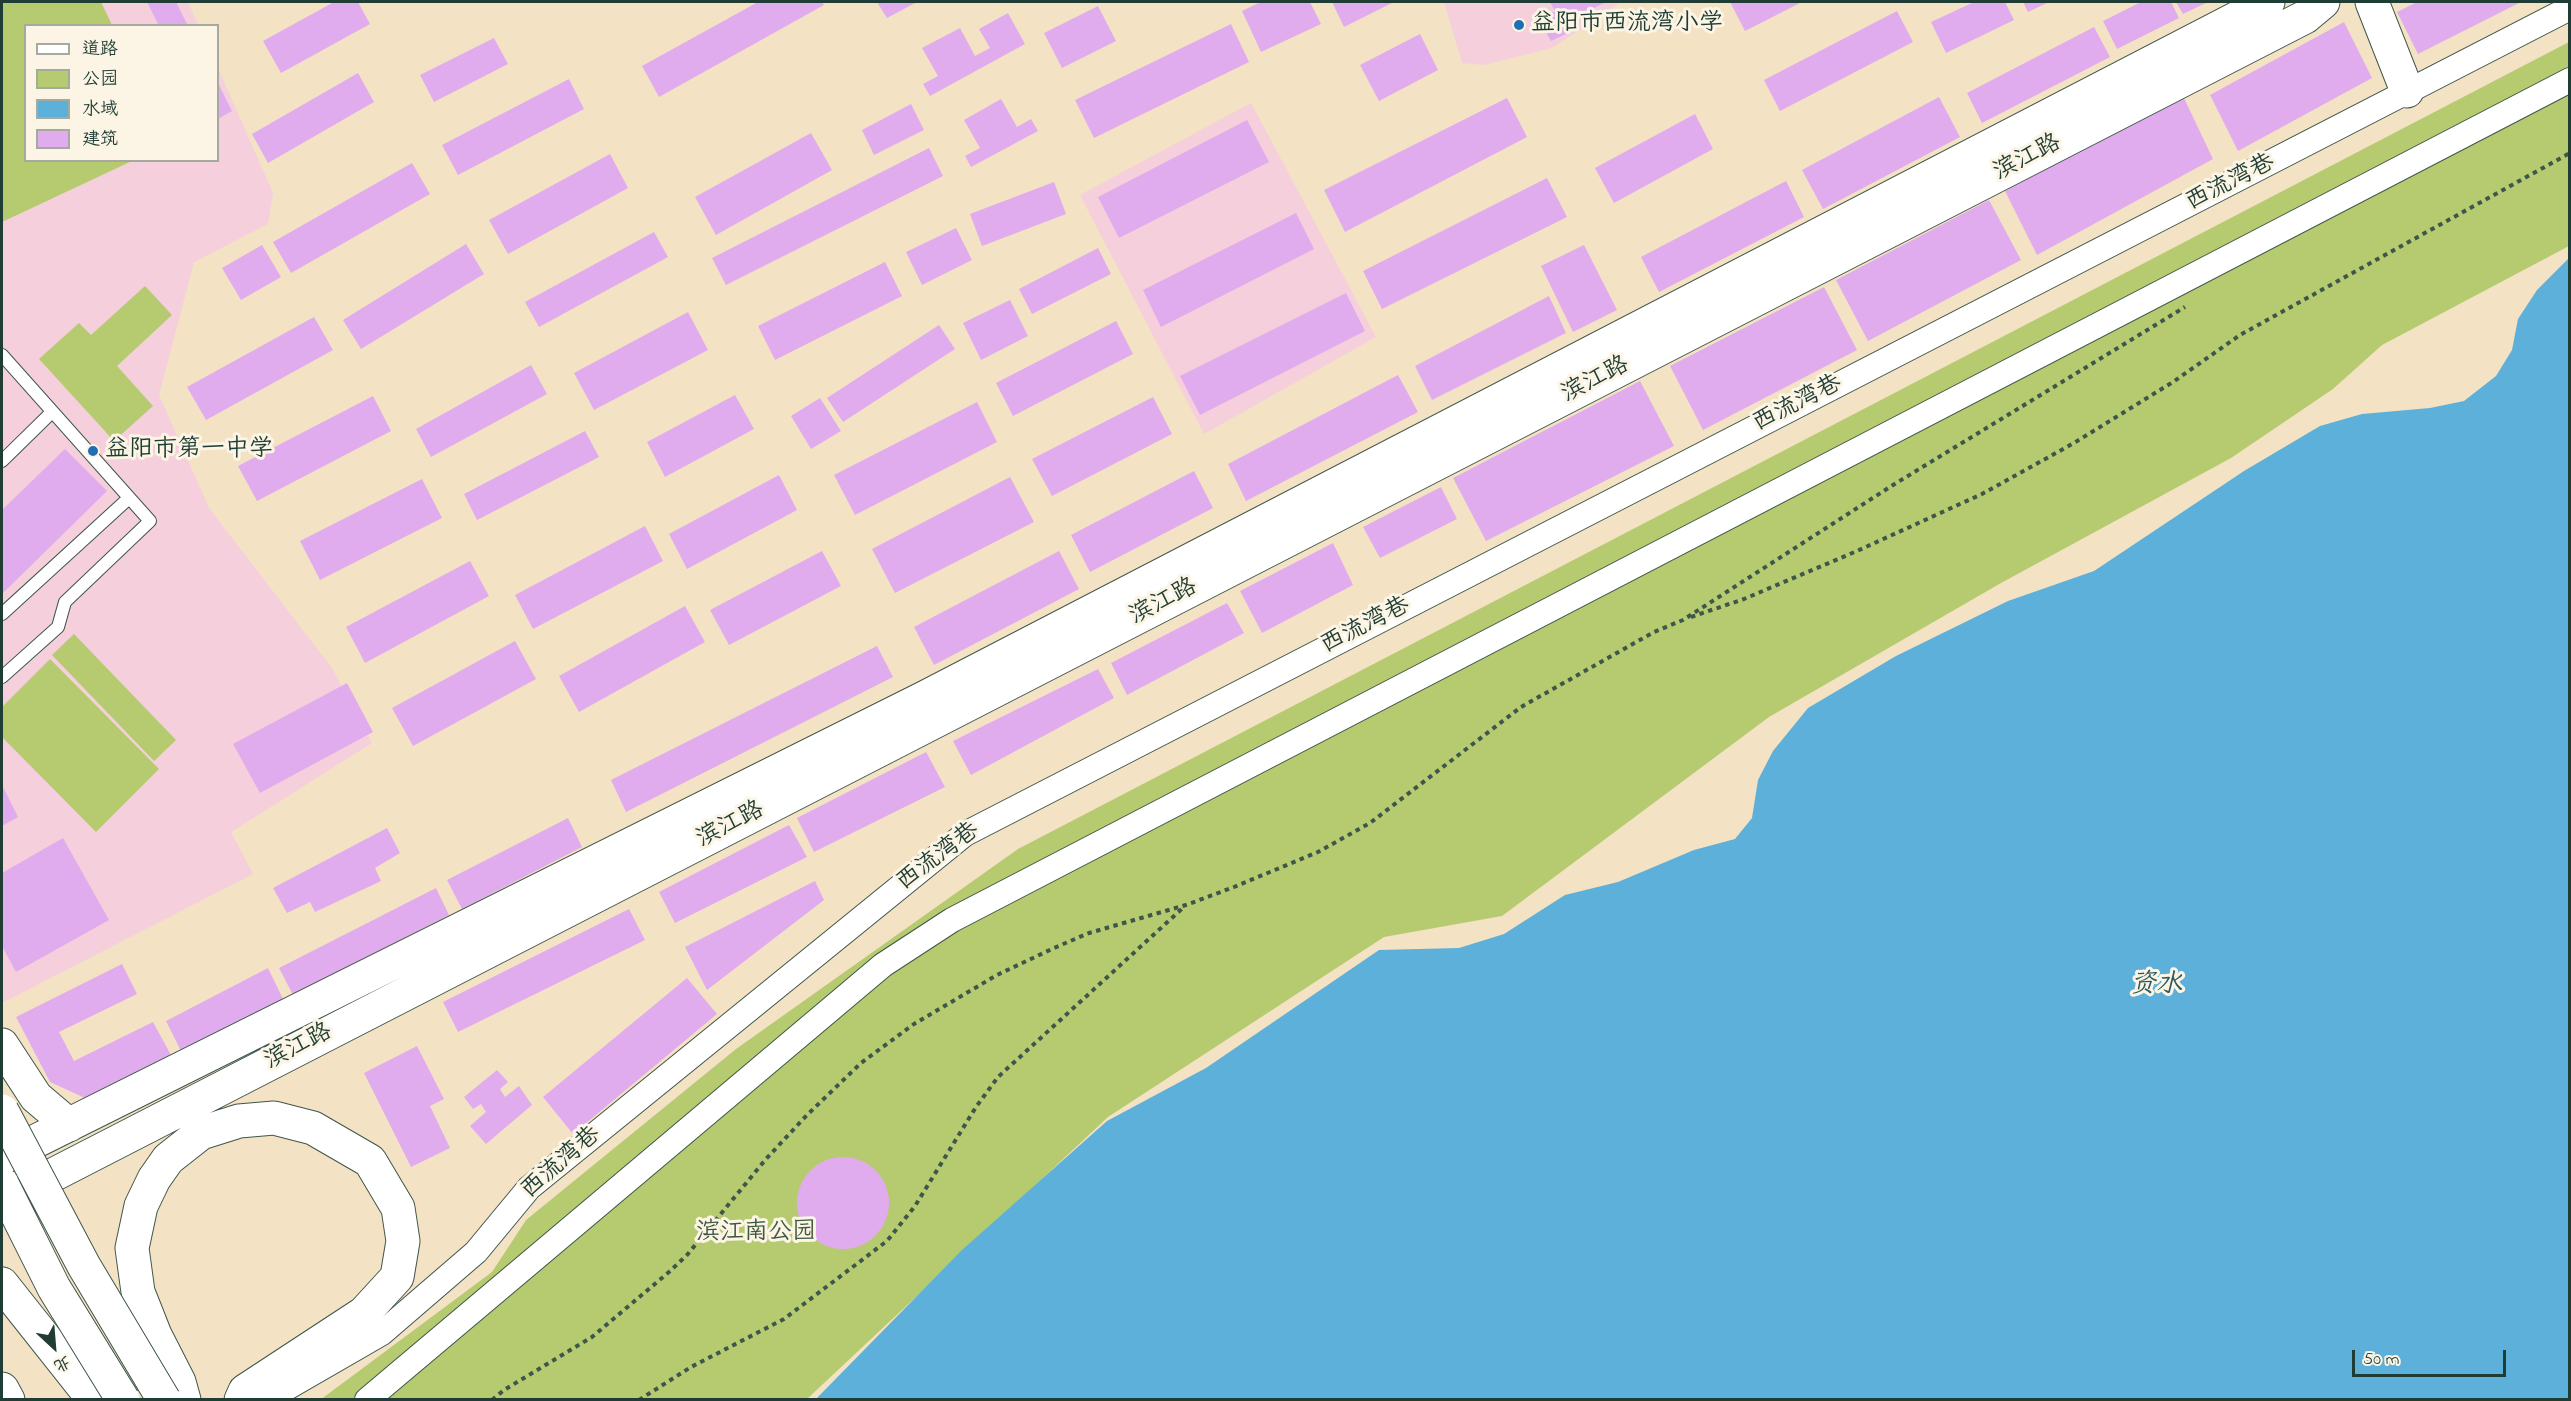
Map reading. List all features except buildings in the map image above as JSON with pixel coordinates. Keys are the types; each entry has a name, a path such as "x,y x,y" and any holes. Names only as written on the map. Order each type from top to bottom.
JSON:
{"main road":[{"name":"滨江路","path":"2,1158 924,698 2268,2"},
{"name":"滨江路","path":"2,1202 2305,17 2323,2"},
{"path":"2372,2 2407,91"},
{"path":"2,1045 36,1097 69,1125"},
{"path":"2,1111 84,1266 164,1400"},
{"path":"184,1400 179,1382 154,1335 138,1292 132,1248 141,1206 154,1179 168,1159 201,1133 239,1121 274,1118 313,1128 370,1161 398,1208 403,1241 397,1277 364,1313 245,1391 241,1400"},
{"path":"2,1184 54,1288 123,1400"},
{"path":"2,1284 94,1400"},
{"path":"2,1389 8,1400"}],"street":[{"name":"西流湾巷","path":"266,1400 382,1333 476,1252 529,1188 965,834 2570,8"},
{"path":"367,1400 883,965 952,920 2570,80"}],"lane":[{"path":"2,355 150,521 65,602 58,627 2,677"},
{"path":"2,461 52,412"},
{"path":"2,614 129,498"}],"path":[{"path":"492,1400 504,1390 592,1337 669,1272 687,1255 766,1159 807,1115 861,1063 914,1024 997,975 1071,940 1186,905 1318,852 1370,823 1521,707 1654,632 1744,599 1982,494 2074,443 2173,382 2240,335 2570,153"},
{"path":"1683,620 1893,485 2186,306"},
{"path":"639,1400 691,1367 784,1319 887,1241 915,1206 976,1107 998,1077 1186,905"}],"shaded area":[{"name":"益阳市第一中学","path":"2,2 188,2 198,24 24,24 24,162 219,162 219,70 273,193 268,224 194,262 159,395 209,508 332,668 372,743 231,832 253,874 2,1003"},
{"name":"益阳市西流湾小学","path":"1444,2 1622,2 1552,48 1484,65 1462,63"},
{"path":"1251,103 1376,337 1204,434 1080,195"}],"green space":[{"path":"2,2 101,2 112,24 24,24 24,162 130,162 2,222"},
{"name":"滨江南公园","path":"2569,42 2569,246 2382,345 2333,389 2231,458 2001,583 1769,717 1502,916 1384,937 1108,1117 807,1399 320,1400 492,1272 526,1220 736,1049 1018,849"},
{"path":"145,286 172,315 117,366 153,406 114,441 39,359 79,323 91,335"},
{"path":"74,634 176,740 154,761 52,655"},
{"path":"50,659 159,769 96,832 2,737 2,707"}],"water":[{"name":"资水","path":"2569,258 2569,1399 816,1399 962,1250 1107,1121 1206,1068 1379,950 1459,948 1504,934 1565,895 1618,882 1694,850 1735,839 1752,818 1758,780 1773,751 1808,708 1896,656 2008,601 2094,571 2244,471 2320,426 2362,414 2430,408 2464,401 2496,376 2512,350 2518,319 2537,290"}],"place":[{"name":"益阳市西流湾小学","path":"1519,25"},
{"name":"益阳市第一中学","path":"93,451"}]}
